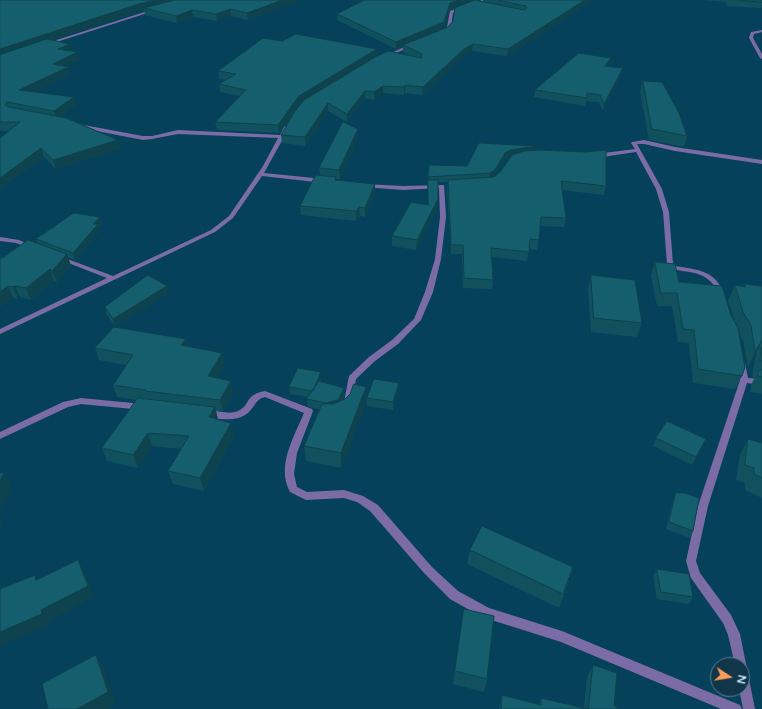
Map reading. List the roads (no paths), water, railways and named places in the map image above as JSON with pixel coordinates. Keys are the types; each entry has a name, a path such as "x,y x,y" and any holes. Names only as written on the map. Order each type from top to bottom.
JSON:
{"street":[{"path":"439,34 446,31 450,27 451,12 485,0"},
{"path":"472,4 487,6"},
{"path":"38,47 157,9"},
{"path":"762,31 752,33 751,38 762,58"},
{"path":"381,58 417,43"},
{"path":"0,332 213,231 231,217 260,174 288,124"},
{"path":"71,125 150,139 169,132 281,137"},
{"path":"723,302 715,280 707,275 673,268 670,264 666,212 659,189 635,146 636,142 762,162"},
{"path":"590,156 638,150"},
{"path":"260,174 333,182"},
{"path":"344,411 349,400 352,378 372,359 395,342 417,320 429,292 438,258 445,186 403,188 354,184"},
{"path":"0,239 17,241 37,249"},
{"path":"50,254 113,278"},
{"path":"739,657 734,634 727,618 695,575 691,561 703,506 744,380 740,357"},
{"path":"744,380 762,382"},
{"path":"200,413 223,416 237,415 247,409 253,399 258,395 265,394 313,413 292,453 289,474 293,489 306,496 344,494 360,499 374,508 428,570 454,595 486,613 562,637 736,709"},
{"path":"0,436 66,404 88,401 153,408"},
{"path":"747,697 749,709"}]}
